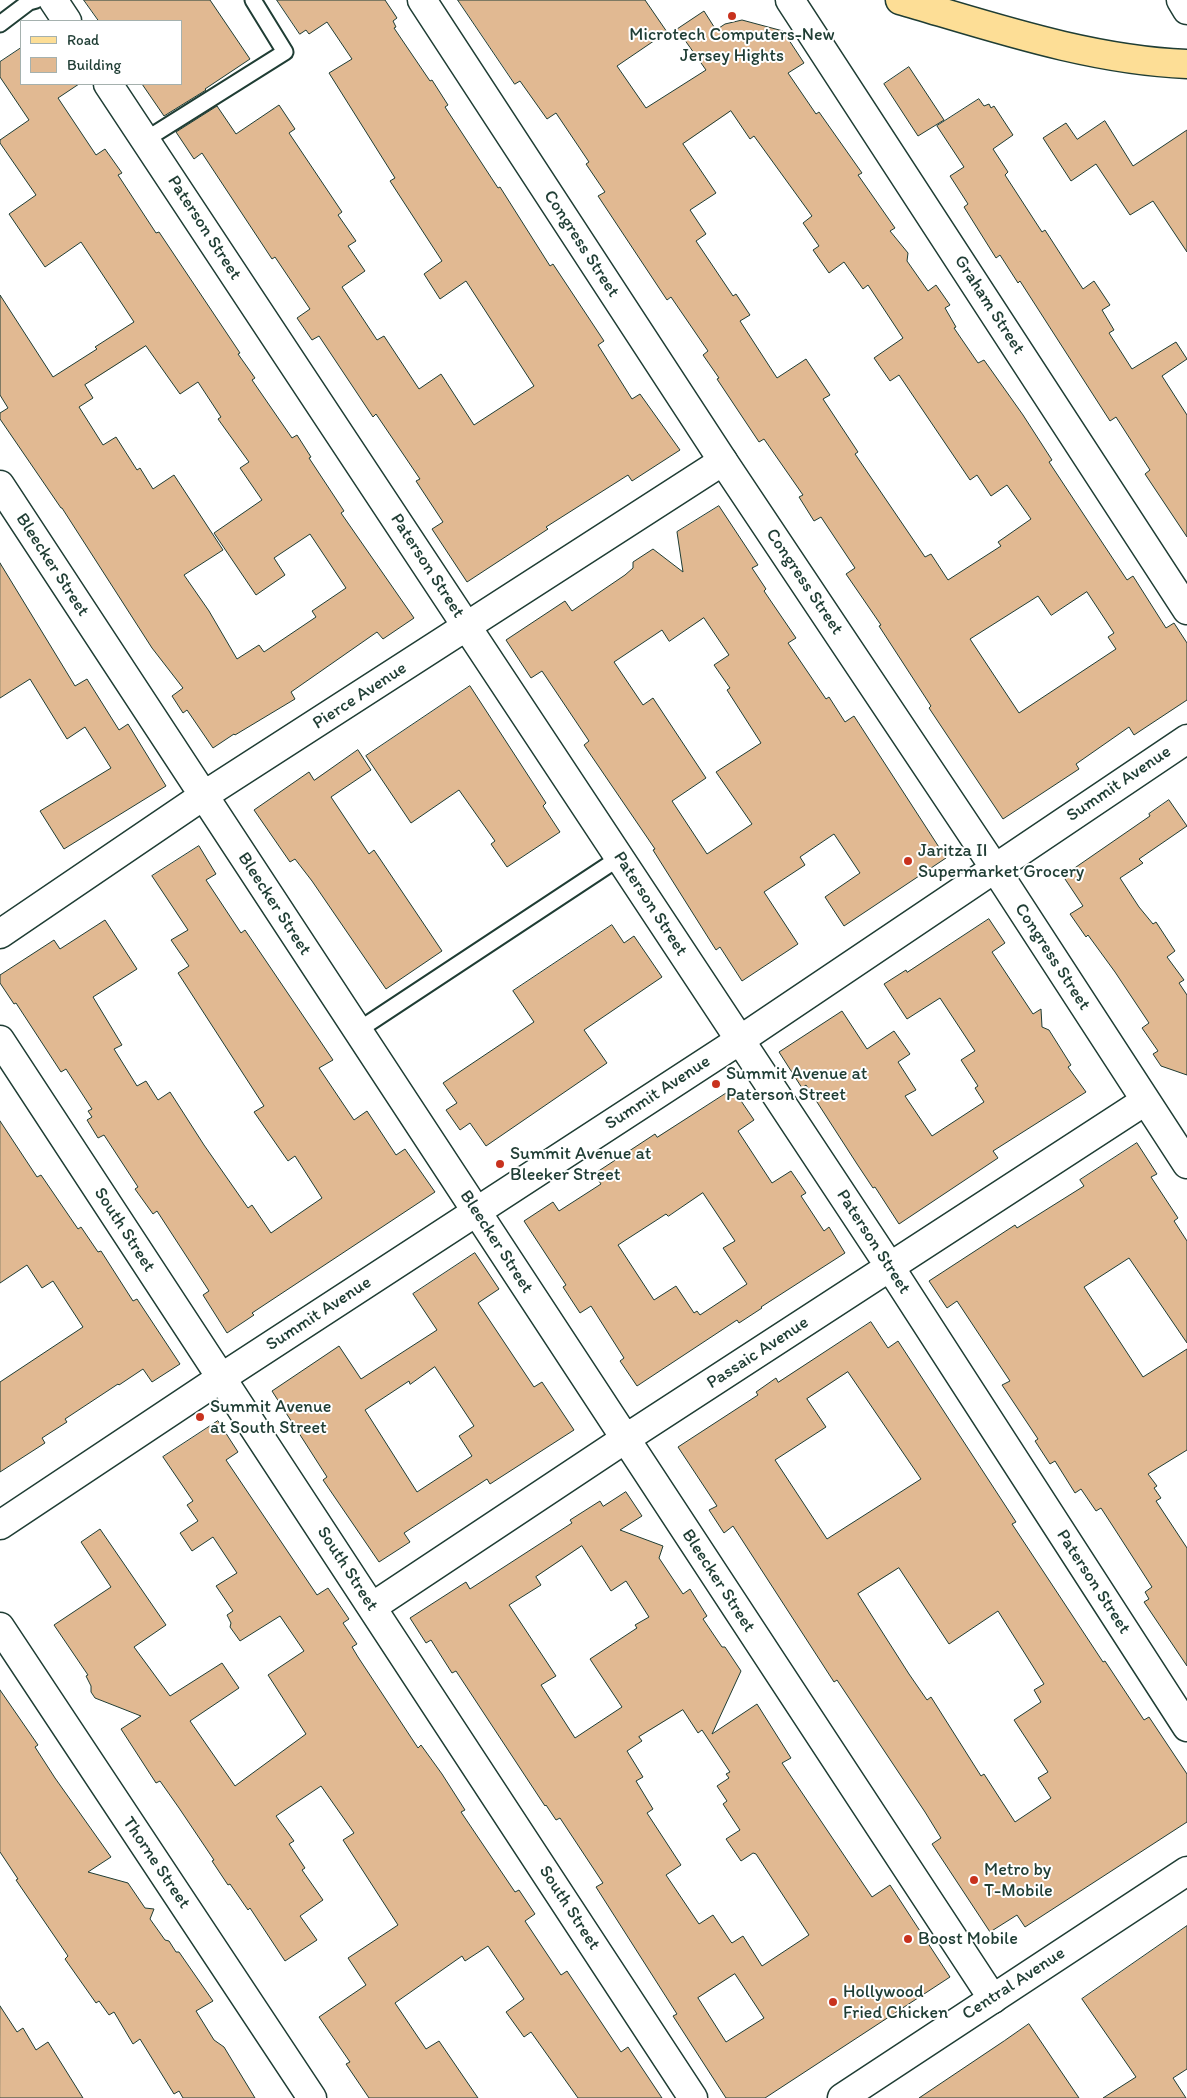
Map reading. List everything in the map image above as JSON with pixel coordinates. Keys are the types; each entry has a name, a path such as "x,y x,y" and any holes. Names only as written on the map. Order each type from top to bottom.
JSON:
{"main road":[{"path":"900,0 1021,35 1089,51 1160,63 1187,64"}],"street":[{"path":"53,0 66,20"},
{"name":"Congress Street","path":"422,0 723,461 994,868 1187,1164"},
{"name":"Graham Street","path":"790,0 1187,610"},
{"path":"1181,0 1187,10"},
{"name":"Paterson Street","path":"109,85 890,1267 1187,1728"},
{"name":"Pierce Avenue","path":"0,934 203,796 723,461"},
{"name":"Bleecker Street","path":"0,485 993,1999"},
{"name":"Summit Avenue","path":"0,1525 221,1378 740,1040 1187,738"},
{"name":"South Street","path":"0,1040 693,2098"},
{"name":"Passaic Avenue","path":"372,1607 625,1439 1145,1101"},
{"name":"Thorne Street","path":"0,1627 312,2098"},
{"name":"Central Avenue","path":"842,2098 1187,1871"}],"lane":[{"path":"0,23 29,2 36,0"},
{"path":"146,140 285,52 253,0"},
{"path":"357,1031 619,858"}],"building":[{"path":"84,0 210,0 250,59 206,90 164,116 143,85 182,85 182,20 98,20"},
{"path":"277,0 385,0 397,18 393,21 396,27 394,28 430,81 432,80 448,105 445,107 498,188 500,187 550,266 553,264 604,341 598,345 632,399 640,394 680,450 632,481 628,475 546,527 548,529 467,582 432,529 443,522 416,481 420,479 376,414 373,417 319,336 312,340 297,318 310,309 275,257 272,259 202,153 194,159 176,132 217,106 236,134 279,105 295,129 289,133 342,212 338,215 356,241 348,246 365,271 342,287 377,340 384,336 419,389 441,374 474,425 534,386 466,281 440,299 424,274 442,261 390,181 395,178 329,73 352,59 327,22 309,34 306,30 300,34"},
{"path":"458,0 645,0 667,32 617,66 646,108 706,70 677,29 704,11 716,30 725,24 742,20 783,31 804,63 788,73 816,114 819,112 862,173 858,175 895,228 890,231 908,253 907,261 928,291 936,285 950,305 945,308 956,327 954,328 978,363 984,360 1023,415 1052,460 1049,462 1127,580 1133,576 1166,628 1174,623 1187,643 1187,700 1134,735 1129,727 1076,764 1079,769 1003,819 929,708 931,706 879,626 881,625 846,574 855,568 821,517 814,521 799,497 803,495 764,439 759,442 703,355 708,351 671,297 667,300 598,196 605,192 586,164 589,162 556,113 547,119 520,81 515,84","holes":["731,111 750,139 754,136 812,216 803,223 819,246 813,250 829,273 844,262 863,289 868,285 903,338 874,358 890,381 899,375 970,480 977,475 991,496 1007,485 1031,519 998,542 1001,546 948,580 931,554 925,557 855,454 858,452 823,399 830,395 806,359 777,378 740,321 750,315 736,294 733,296 696,241 706,234 690,210 716,193 683,144","1087,592 1114,633 1108,637 1116,649 1019,713 970,639 1038,596 1051,615"]},
{"path":"20,49 20,85 78,85 58,98 96,155 105,149 122,173 118,175 156,233 159,232 240,353 238,354 255,378 252,380 292,438 297,435 311,457 309,458 344,511 341,513 414,618 383,639 377,632 291,692 295,699 213,748 187,710 183,713 172,696 183,688 152,648 62,508 0,419 0,413 8,408 0,395 0,295 53,377 97,349 95,347 134,322 81,242 45,267 9,214 36,195 0,143 0,140 29,120 0,77 0,62","holes":["146,346 180,394 198,382 221,417 218,419 249,462 240,468 262,500 214,533 256,595 285,575 274,558 310,534 346,588 312,611 316,617 264,652 259,645 237,659 209,611 184,575 223,550 174,475 153,489 140,468 137,470 116,437 103,445 79,407 93,398 85,385"]},
{"path":"909,67 944,120 918,136 884,84"},
{"path":"979,99 984,106 989,104 991,108 994,106 1013,135 993,149 1008,172 1005,175 1042,232 1045,230 1083,289 1094,281 1110,305 1102,310 1114,330 1109,333 1132,369 1176,342 1187,359 1162,376 1187,415 1187,537 1145,474 1150,470 1116,417 1110,421 1020,281 1018,283 1000,255 996,258 964,207 968,204 950,176 964,167 937,126"},
{"path":"1105,121 1133,166 1187,130 1187,252 1153,201 1130,215 1096,164 1071,181 1043,138 1066,123 1077,139"},
{"path":"719,506 758,565 752,568 766,589 764,591 796,638 788,643 826,699 829,697 845,722 854,716 946,858 844,926 825,897 860,873 834,834 800,857 805,865 764,892 798,944 742,981 720,947 716,950 653,850 655,849 584,745 589,741 542,671 531,678 506,640 565,601 572,611 625,575 633,568 633,562 653,549 683,572 677,532","holes":["704,618 729,655 714,665 730,688 727,690 761,743 716,772 752,824 707,854 672,801 706,778 653,698 643,705 614,662 662,630 669,641"]},
{"path":"0,563 75,686 87,679 119,730 128,724 166,786 64,849 40,811 111,768 85,727 67,739 30,679 0,698"},
{"path":"470,686 546,803 543,806 560,832 507,867 491,844 495,841 459,790 411,823 366,756"},
{"path":"358,750 371,770 331,797 369,854 374,850 442,951 386,989 312,881 295,859 290,862 254,810 309,772 314,780"},
{"path":"1169,800 1187,826 1139,859 1143,863 1120,878 1139,907 1153,924 1156,922 1175,951 1167,957 1184,980 1179,983 1187,995 1187,1075 1161,1066 1153,1054 1158,1051 1142,1028 1149,1023 1115,972 1070,914 1083,906 1063,876 1150,816 1149,814"},
{"path":"199,846 216,874 206,880 241,933 245,930 333,1060 319,1068 354,1120 367,1111 396,1155 405,1149 435,1192 252,1313 254,1315 227,1333 203,1295 209,1291 157,1211 153,1214 135,1189 138,1187 104,1135 98,1138 87,1120 92,1117 88,1111 92,1109 66,1069 61,1072 16,1003 14,1004 0,983 0,975 54,940 60,949 105,920 137,969 93,997 122,1045 114,1049 137,1086 146,1081 158,1100 170,1092 248,1208 252,1205 271,1233 322,1198 295,1156 288,1161 254,1112 264,1106 178,973 189,966 171,940 188,930 152,876"},
{"path":"989,919 1005,943 992,952 1033,1014 1041,1009 1042,1027 1049,1030 1071,1065 1068,1067 1086,1092 993,1151 998,1158 899,1224 875,1187 873,1188 806,1085 802,1088 779,1052 842,1011 867,1049 894,1031 910,1054 898,1062 916,1090 905,1096 932,1136 984,1102 975,1088 978,1086 961,1060 975,1051 940,998 907,1019 884,984 906,970 907,972"},
{"path":"612,925 624,943 634,936 662,977 584,1030 607,1063 486,1146 470,1123 460,1130 446,1110 457,1103 443,1083 534,1022 513,991"},
{"path":"733,1089 754,1120 738,1131 772,1183 791,1171 806,1193 801,1196 824,1231 829,1227 845,1253 739,1323 737,1320 637,1386 620,1361 624,1358 591,1306 580,1313 563,1287 566,1285 524,1221 553,1202 559,1211 601,1184 594,1174 655,1134 657,1137","holes":["703,1193 735,1241 723,1248 747,1284 700,1315 697,1311 694,1313 676,1286 654,1300 618,1245"]},
{"path":"0,1121 37,1177 41,1175 78,1229 81,1227 98,1252 101,1251 133,1301 137,1299 180,1364 152,1382 143,1369 118,1384 65,1419 67,1422 42,1438 45,1443 0,1472 0,1382 83,1327 53,1281 42,1288 27,1265 0,1283"},
{"path":"1137,1143 1157,1174 1151,1177 1178,1218 1174,1221 1187,1241 1187,1343 1129,1258 1084,1287 1143,1377 1187,1349 1187,1450 1148,1474 1157,1486 1154,1488 1161,1498 1156,1501 1187,1548 1187,1666 1144,1602 1149,1599 1145,1592 1152,1587 1101,1508 1096,1511 1081,1489 1075,1493 1055,1461 1050,1464 1035,1441 1038,1439 1002,1385 1010,1381 957,1301 947,1308 929,1281 1015,1225 1017,1228 1084,1186 1080,1180"},
{"path":"475,1253 499,1289 478,1303 534,1387 542,1382 574,1430 490,1484 487,1479 404,1533 410,1542 379,1562 323,1480 327,1477 272,1391 339,1346 361,1379 437,1330 413,1294","holes":["435,1367 474,1426 459,1436 472,1456 417,1492 365,1410 409,1381 410,1384"]},
{"path":"871,1322 888,1348 898,1341 1016,1522 1012,1524 1103,1662 1105,1661 1144,1720 1149,1717 1187,1774 1187,1822 1025,1927 1017,1915 990,1932 932,1844 941,1838 925,1812 837,1680 834,1682 733,1526 724,1533 709,1510 717,1506 678,1447 758,1395 756,1392 776,1378 778,1382","holes":["848,1372 921,1479 827,1539 775,1460 826,1427 807,1399","899,1568 949,1644 998,1611 1044,1684 1034,1690 1041,1702 1014,1720 1048,1772 1038,1778 1051,1798 1015,1822 984,1774 981,1776 931,1697 927,1700 909,1674 858,1594"]},
{"path":"218,1421 238,1452 226,1460 317,1595 328,1588 349,1619 343,1623 357,1644 352,1647 358,1657 418,1748 421,1745 442,1774 465,1810 461,1812 515,1892 519,1890 535,1914 525,1921 561,1975 567,1971 621,2052 628,2047 662,2098 578,2098 531,2032 524,2037 506,2012 524,1999 488,1946 465,1961 462,1956 395,2003 426,2049 439,2041 478,2098 369,2098 346,2064 350,2062 319,2017 366,1985 348,1958 398,1925 343,1840 354,1833 321,1786 276,1816 294,1841 289,1844 305,1868 302,1870 323,1900 300,1916 317,1940 285,1961 250,1908 248,1910 230,1884 228,1885 212,1861 214,1860 179,1808 160,1781 156,1783 121,1729 141,1716 95,1698 91,1692 91,1686 86,1676 88,1675 54,1625 111,1587 81,1542 100,1529 166,1625 134,1647 170,1696 222,1663 239,1688 190,1721 235,1786 306,1734 268,1675 304,1651 280,1616 240,1641 230,1627 231,1623 227,1615 233,1611 216,1586 237,1573 213,1537 192,1551 180,1533 198,1521 187,1505 193,1501 163,1457"},
{"path":"626,1492 642,1516 620,1530 663,1546 659,1558 683,1594 690,1589 707,1616 703,1619 741,1671 712,1734 757,1704 791,1758 782,1763 872,1897 890,1885 950,1977 765,2098 726,2098 673,2016 677,2014 596,1887 603,1883 560,1818 556,1820 545,1806 456,1671 452,1673 431,1640 426,1643 410,1618 466,1582 470,1589 572,1523 570,1520 600,1501 603,1506","holes":["582,1546 611,1591 626,1581 649,1617 635,1625 637,1628 590,1659 622,1707 575,1738 541,1685 556,1676 509,1605 541,1585 536,1577","683,1710 698,1733 702,1730 730,1772 726,1774 729,1778 717,1786 727,1801 723,1804 740,1830 726,1839 741,1861 753,1853 756,1854 809,1935 762,1966 743,1936 732,1943 713,1915 699,1924 666,1875 681,1865 647,1813 653,1809 636,1781 643,1777 627,1751 642,1741 639,1737","735,1974 764,2018 726,2042 698,1998"]},
{"path":"0,1690 38,1745 35,1747 55,1778 111,1857 88,1872 128,1883 145,1908 154,1909 150,1919 165,1940 169,1941 176,1952 179,1952 213,2001 196,2011 214,2040 224,2047 255,2098 183,2098 179,2091 174,2094 140,2039 133,2044 114,2012 109,2015 99,2001 96,2003 65,1959 68,1956 16,1880 18,1879 0,1852"},
{"path":"1187,1926 1187,2069 1173,2078 1186,2098 1103,2098 1136,2077 1082,1999"},
{"path":"0,2006 17,2032 23,2028 36,2050 48,2042 83,2098 0,2098"},
{"path":"1029,2024 1079,2098 919,2098 1004,2041"}],"place":[{"name":"Microtech Computers-New Jersey Hights","path":"732,16"},
{"name":"Jaritza II Supermarket Grocery","path":"908,861"},
{"name":"Summit Avenue at Paterson Street","path":"716,1084"},
{"name":"Summit Avenue at Bleeker Street","path":"500,1164"},
{"name":"Summit Avenue at South Street","path":"200,1417"},
{"name":"Metro by T-Mobile","path":"974,1880"},
{"name":"Boost Mobile","path":"908,1939"},
{"name":"Hollywood Fried Chicken","path":"833,2002"}]}
